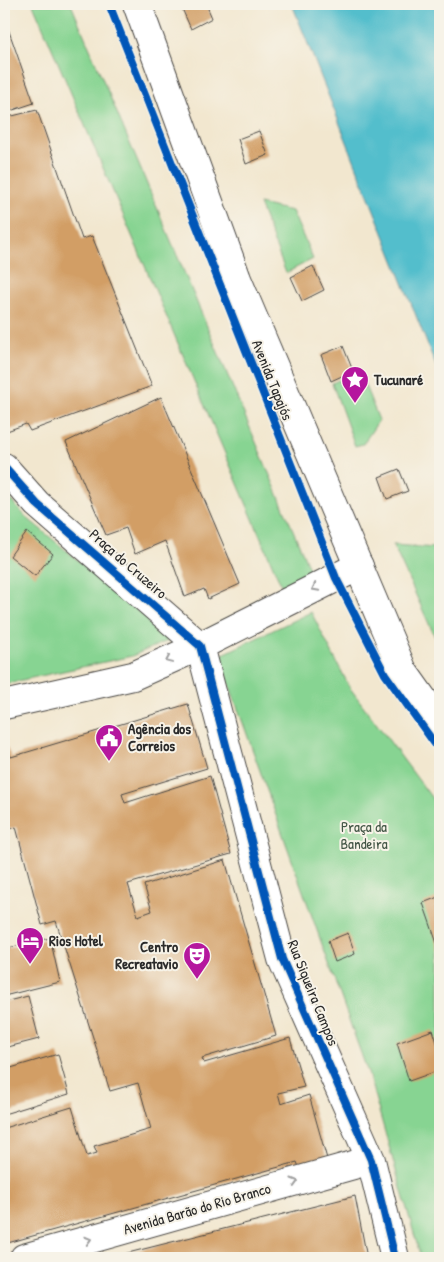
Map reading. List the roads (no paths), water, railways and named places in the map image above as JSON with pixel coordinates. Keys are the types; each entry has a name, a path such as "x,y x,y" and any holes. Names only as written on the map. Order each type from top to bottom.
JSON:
{"street":[{"path":"137,4 237,278 358,566 403,671 440,723"},
{"name":"Praça do Cruzeiro","path":"4,467 38,504 200,646"},
{"path":"4,705 133,676 200,646 358,566"},
{"name":"Rua Siqueira Campos","path":"200,646 282,959 371,1160 395,1258"},
{"name":"Avenida Barão do Rio Branco","path":"24,1258 371,1160"}],"water":[{"path":"292,4 440,4 440,376"}],"place":[{"name":"Tucunaré","path":"355,404"},
{"name":"Agência dos Correios","path":"109,762"},
{"name":"Rios Hotel","path":"30,965"},
{"name":"Centro Recreatavio","path":"197,980"}],"park label":[{"name":"Praça da Bandeira","path":"364,836"}]}
